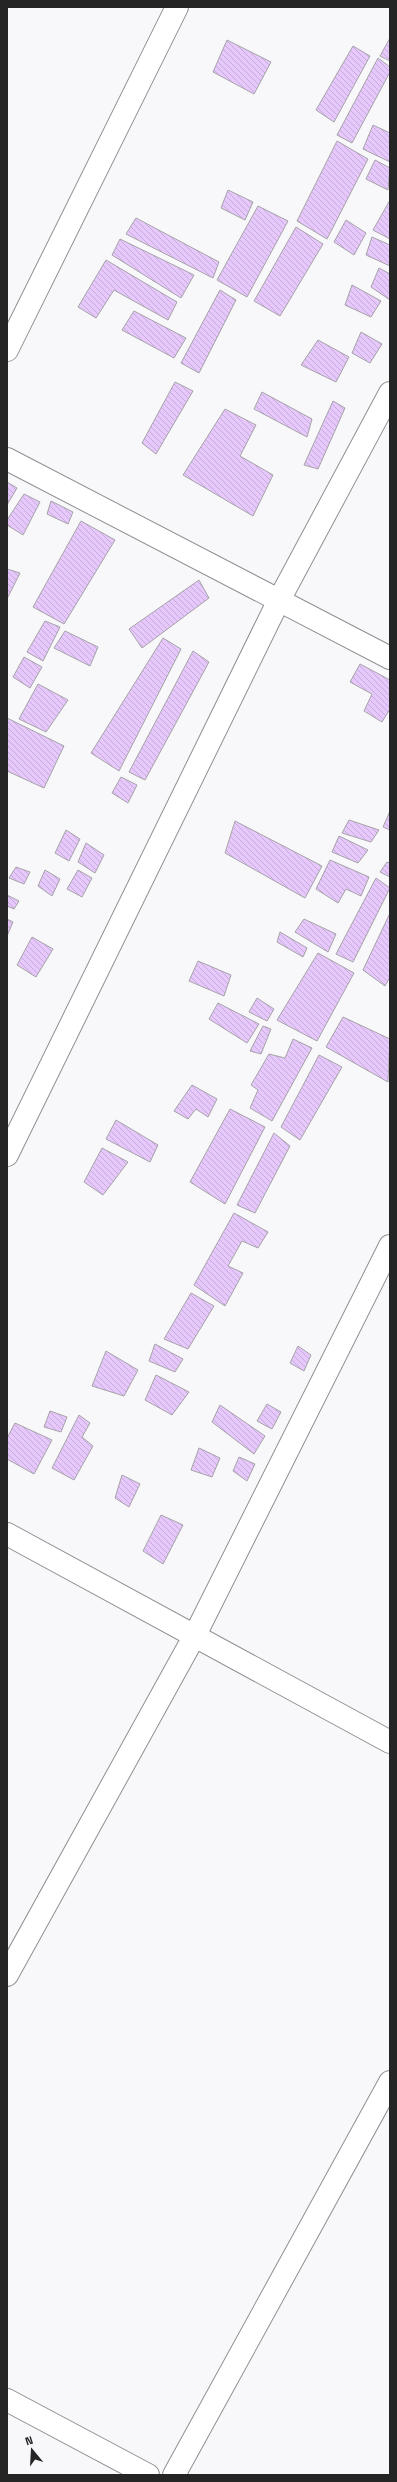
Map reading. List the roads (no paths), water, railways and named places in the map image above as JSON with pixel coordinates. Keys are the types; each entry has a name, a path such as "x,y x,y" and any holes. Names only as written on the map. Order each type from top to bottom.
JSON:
{"street":[{"path":"7,350 177,7"},
{"path":"7,1155 278,602 390,393"},
{"path":"7,459 278,602 390,658"},
{"path":"7,1975 195,1635 390,1246"},
{"path":"7,1534 390,1742"},
{"path":"174,2475 390,2082"},
{"path":"7,2400 148,2475"}]}
